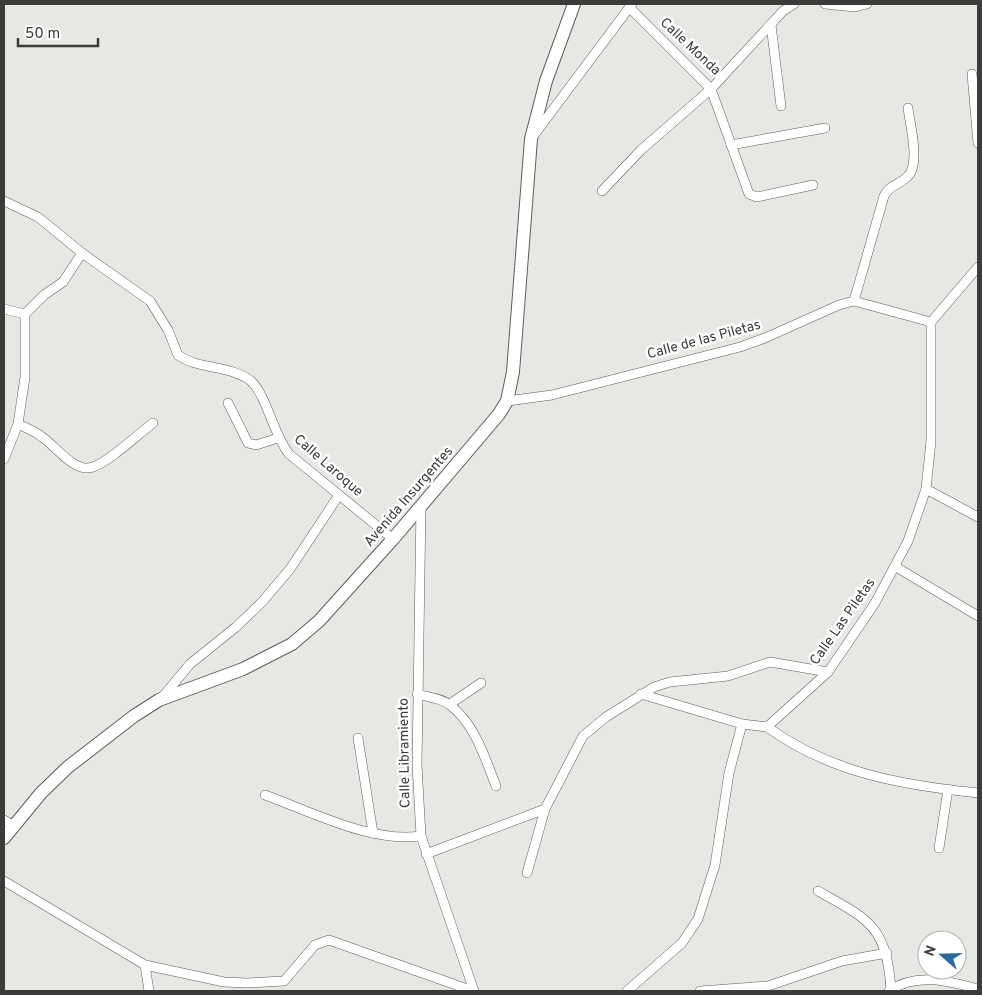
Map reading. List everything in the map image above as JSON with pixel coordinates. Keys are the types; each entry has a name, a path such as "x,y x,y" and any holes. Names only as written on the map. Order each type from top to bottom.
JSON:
{"main road":[{"name":"Avenida Insurgentes","path":"4,838 8,823 68,767 159,700 244,669 292,644 319,620 392,539 486,430 507,401 513,372 530,140 546,81 574,4"}],"street":[{"name":"Calle Monda","path":"631,6 711,89 783,11 794,4"},
{"path":"825,4 854,7 867,4"},
{"path":"530,140 631,6"},
{"path":"771,25 781,106"},
{"path":"972,74 978,143"},
{"path":"602,191 653,140 711,89 747,191 751,196 757,197 813,185"},
{"path":"908,108 914,155 913,168 907,178 889,188 884,196 854,301 932,322 978,268"},
{"path":"731,145 825,128"},
{"name":"Calle Laroque","path":"4,201 38,217 62,234 82,253 150,301 168,330 178,355 194,363 235,373 250,381 261,397 278,438 288,454 392,539"},
{"path":"4,459 18,424 26,365 25,314 44,295 63,282 82,253"},
{"name":"Calle de las Piletas","path":"507,401 552,395 740,347 839,305 854,301"},
{"path":"4,309 25,314"},
{"name":"Calle Las Piletas","path":"767,727 828,672 870,610 896,567 913,528 926,489 932,417 932,322"},
{"path":"228,402 248,443 256,445 278,438"},
{"path":"18,424 43,437 76,465 87,468 94,467 104,461 152,423"},
{"path":"926,489 978,517"},
{"path":"159,700 190,664 236,627 263,601 290,569 339,495"},
{"name":"Calle Libramiento","path":"421,505 417,694 417,765 421,836 474,991"},
{"path":"896,567 978,616"},
{"path":"527,873 545,809 583,736 606,716 641,694 670,682 728,676 770,662 828,672"},
{"path":"450,704 481,683"},
{"path":"417,694 450,704 476,737 496,786"},
{"path":"641,694 742,724 767,727 812,755 862,774 948,790 978,790"},
{"path":"627,991 682,943 698,919 715,865 729,772 742,724"},
{"path":"358,738 373,833"},
{"path":"939,848 948,790"},
{"path":"265,795 373,833 398,838 421,836"},
{"path":"426,854 545,809"},
{"path":"4,881 145,965 224,982 284,981 316,945 329,940 474,991"},
{"path":"818,891 859,914 880,936 887,954 890,990 913,980 940,980 961,988 978,989"},
{"path":"700,991 736,990 768,986 842,961 887,954"},
{"path":"145,965 149,991"},
{"path":"284,981 287,991"}]}
